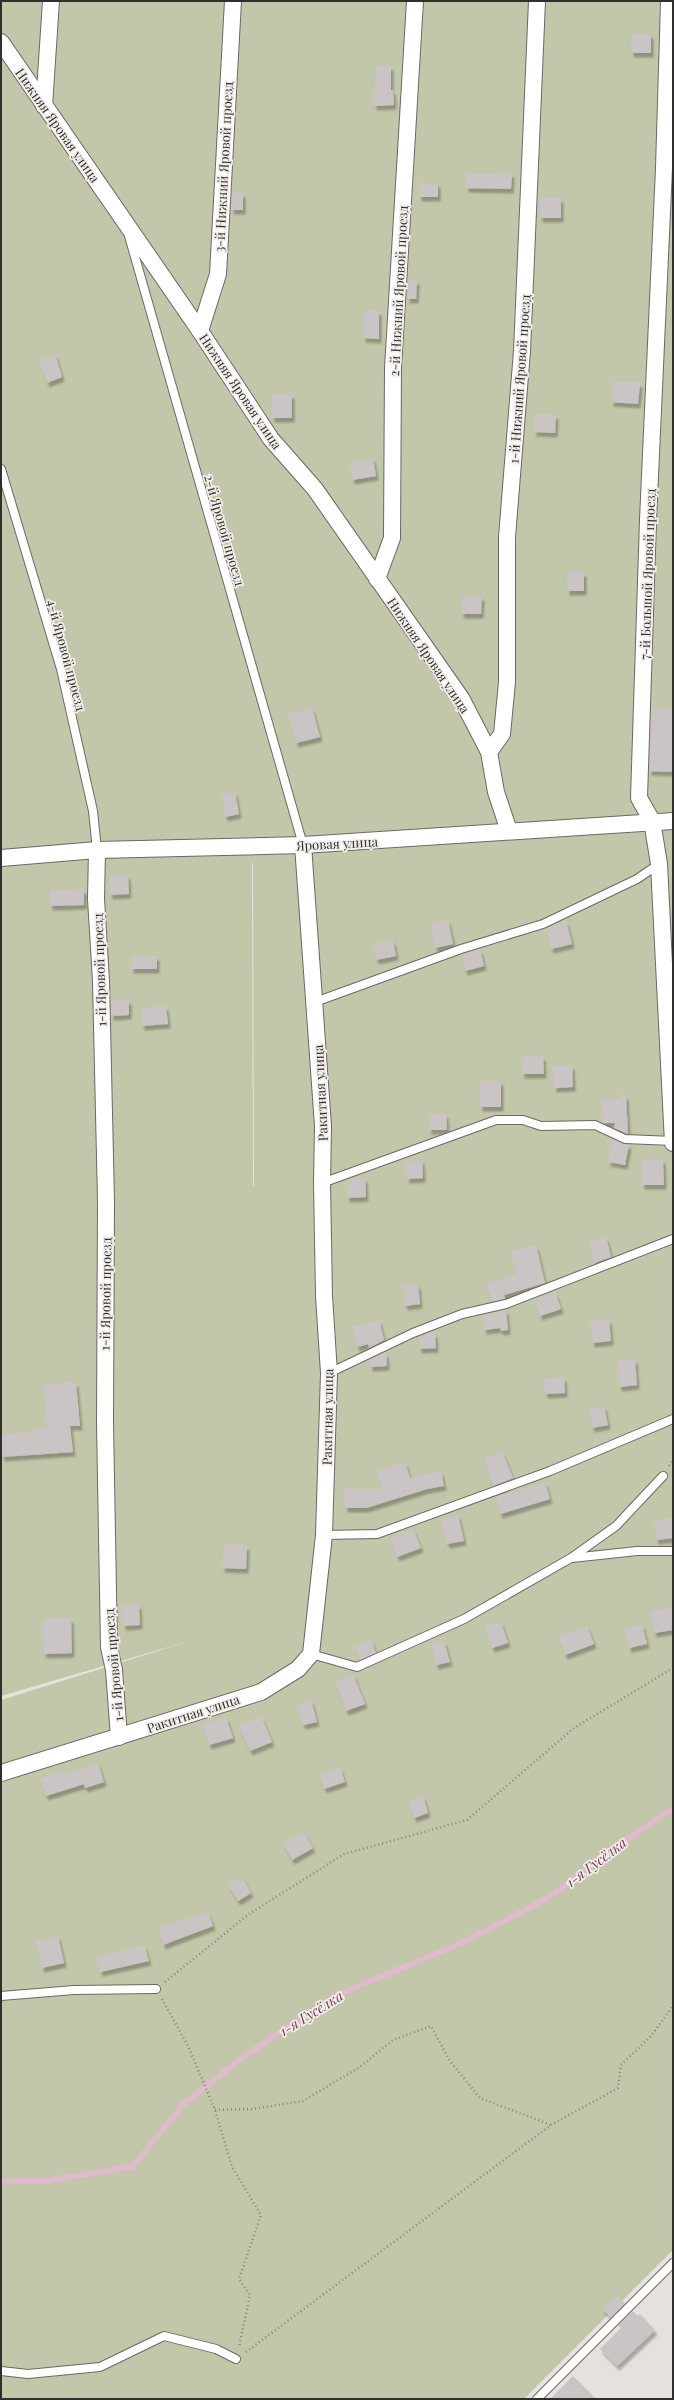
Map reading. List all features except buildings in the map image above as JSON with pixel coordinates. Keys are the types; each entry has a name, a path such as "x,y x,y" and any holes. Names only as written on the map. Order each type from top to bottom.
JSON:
{"street":[{"path":"44,106 52,1"},
{"name":"3-й Нижний Яровой проезд","path":"200,331 218,274 233,1"},
{"name":"2-й Нижний Яровой проезд","path":"377,579 392,538 393,368 415,1"},
{"name":"1-й Нижний Яровой проезд","path":"488,752 502,734 508,682 507,537 522,351 537,1"},
{"name":"7-й Большой Яровой проезд","path":"669,1 664,176 648,520 639,798 652,821 659,864 671,1065 670,1108 673,1142"},
{"name":"Нижняя Яровая улица","path":"1,42 200,331 271,439 314,489 461,698 488,752 496,792 509,831"},
{"name":"Яровая улица","path":"1,858 96,850 303,845 481,834 652,821 673,821"},
{"name":"Ракитная улица","path":"1,1774 261,1692 298,1668 310,1654 324,1535 329,1373 324,1296 322,1183 323,1126 303,845"},
{"name":"1-й Яровой проезд","path":"96,850 96,899 101,982 106,1201 105,1423 109,1647 114,1670 119,1736"}],"lane":[{"name":"2-й Яровой проезд","path":"125,221 303,845"},
{"name":"4-й Яровой проезд","path":"1,469 61,669 93,811 96,850"},
{"path":"315,1002 461,949 543,924 637,879 659,864"},
{"path":"322,1183 496,1120 523,1120 541,1126 595,1125 625,1139 673,1142"},
{"path":"329,1373 441,1322 462,1314 506,1304 673,1239"},
{"path":"324,1535 377,1534 550,1471 673,1419"},
{"path":"310,1654 357,1667 464,1619 571,1558 616,1526 663,1476"},
{"path":"571,1558 637,1551 673,1551"},
{"path":"1,1996 74,1990 156,1989"},
{"path":"537,2399 673,2264"},
{"path":"1,2371 28,2374 100,2367 164,2336 216,2349 236,2359"}],"path":[{"path":"236,2359 250,2295 239,2279 261,2215 232,2167 215,2110 188,2046 156,1989 249,1914 344,1854 467,1820 574,1728 673,1668"},
{"path":"236,2359 551,2125 618,2088 621,2065 651,2036 673,2006"},
{"path":"215,2110 252,2109 303,2101 360,2067 393,2040 431,2026 450,2061 480,2098 551,2125"}],"green space":[{"path":"1,1 673,1 673,2250 524,2399 1,2399 1,1700 193,1640 1,1696","holes":["252,861 253,865 254,1186"]}],"waterway":[{"name":"1-я Гусёлка","path":"1,2181 46,2181 133,2166 184,2104 243,2057 335,1996 468,1940 551,1896 602,1856 673,1808"}]}
